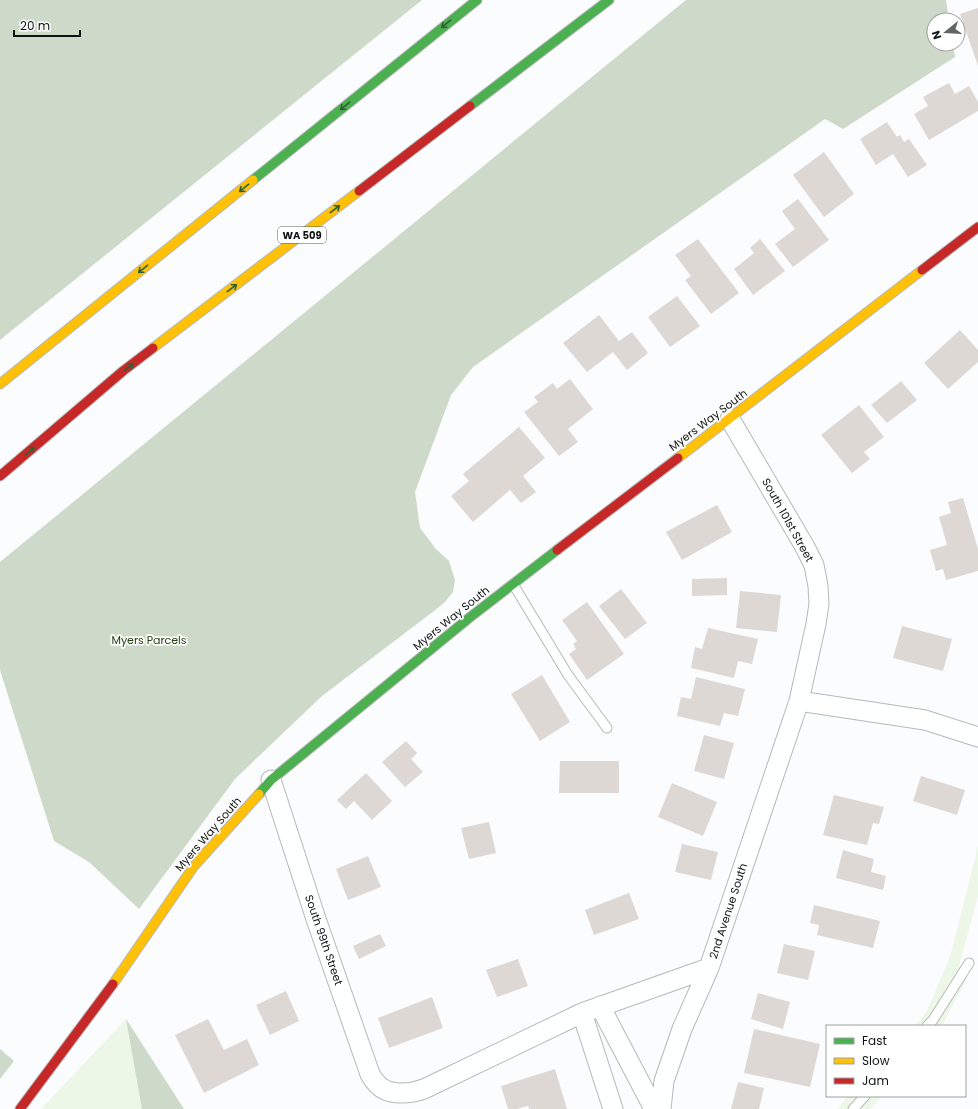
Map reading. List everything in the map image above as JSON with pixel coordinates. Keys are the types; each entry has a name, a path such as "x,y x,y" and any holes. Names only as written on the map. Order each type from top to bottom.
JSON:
{"main road":[{"path":"0,384 477,0"},
{"name":"WA 509","path":"0,476 123,371 609,0"},
{"name":"Myers Way South","path":"20,1109 101,1001 194,866 271,780 462,623 978,227"}],"street":[{"name":"South 101st Street","path":"730,418 805,547 814,566 818,586 816,624 799,700"},
{"path":"799,700 925,720 978,737"},
{"name":"2nd Avenue South","path":"389,1090 405,1094 415,1093 582,1013 709,968 799,700"},
{"name":"South 99th Street","path":"271,780 316,919 370,1074 378,1085 389,1090"},
{"path":"661,1109 664,1081 682,1029 709,968"},
{"path":"600,1006 654,1109"},
{"path":"582,1013 613,1109"}],"lane":[{"path":"513,584 568,675 606,728"},
{"path":"929,1025 968,963"},
{"path":"853,1109 864,1097"}],"green space":[{"path":"0,0 422,0 0,340"},
{"name":"Myers Parcels","path":"686,0 946,0 948,12 926,12 926,52 954,52 955,57 843,129 825,119 473,367 451,395 415,492 420,528 436,549 449,561 455,580 453,592 445,602 434,611 322,696 235,779 139,909 89,862 54,841 0,670 0,562"},
{"path":"978,846 978,896 958,970 967,978 943,1025 915,1025 926,1013 950,957"},
{"path":"126,1019 184,1109 41,1109"},
{"path":"126,1019 184,1109 142,1109"},
{"path":"0,1049 14,1061 0,1079"},
{"path":"846,1097 881,1097 870,1109 838,1109"}],"building":[{"path":"978,8 978,66 966,31 966,12"},
{"path":"949,83 955,94 969,86 978,102 978,111 929,140 914,114 928,106 923,97"},
{"path":"887,122 897,137 900,135 904,142 909,139 927,165 908,177 893,154 876,165 860,139"},
{"path":"824,152 854,194 824,217 793,175"},
{"path":"798,199 829,240 793,267 775,244 795,229 782,211"},
{"path":"698,239 739,293 711,314 685,280 691,276 675,255"},
{"path":"760,239 785,271 753,295 734,269 754,253 750,248"},
{"path":"677,296 700,326 670,347 648,317"},
{"path":"599,315 619,341 632,332 648,353 627,370 613,352 587,372 563,343"},
{"path":"960,330 978,350 978,362 948,389 924,363"},
{"path":"570,379 593,409 568,429 578,442 559,456 524,412 538,402 534,397 553,383 557,389"},
{"path":"901,381 917,400 887,423 871,405"},
{"path":"859,405 884,437 864,452 870,459 852,473 821,435"},
{"path":"519,427 545,458 523,476 536,492 521,503 510,490 473,522 451,496 469,481 463,474"},
{"path":"963,498 978,549 978,571 946,580 943,569 936,571 930,550 947,545 939,517 951,513 948,502"},
{"path":"717,505 732,532 682,560 666,532"},
{"path":"727,578 727,595 692,596 692,579"},
{"path":"621,589 647,623 625,639 599,606"},
{"path":"740,591 781,595 777,632 736,628"},
{"path":"587,602 624,654 587,680 569,654 576,649 573,644 577,641 562,620"},
{"path":"902,626 952,639 943,671 893,658"},
{"path":"708,628 758,639 752,664 738,661 734,678 691,668 695,647 702,649"},
{"path":"542,675 570,722 540,741 511,694"},
{"path":"696,677 745,689 738,716 724,713 720,726 677,716 681,697 691,699"},
{"path":"704,735 734,743 724,779 694,771"},
{"path":"406,741 417,753 411,759 423,772 405,787 382,762"},
{"path":"560,761 619,761 619,793 559,793"},
{"path":"366,773 392,801 372,820 354,801 346,809 337,800"},
{"path":"921,776 965,790 957,815 913,801"},
{"path":"672,783 717,802 703,836 658,817"},
{"path":"834,795 884,807 879,824 873,823 867,845 823,835"},
{"path":"489,822 496,853 469,859 461,828"},
{"path":"682,844 718,852 711,880 675,872"},
{"path":"843,850 874,859 871,872 886,876 883,890 836,878"},
{"path":"368,856 381,887 348,900 336,869"},
{"path":"629,893 639,919 594,935 585,910"},
{"path":"814,905 880,921 873,948 817,935 819,925 810,923"},
{"path":"380,934 386,946 359,959 353,946"},
{"path":"784,944 815,951 808,980 777,973"},
{"path":"518,959 528,986 497,997 486,970"},
{"path":"286,991 299,1021 270,1035 256,1005"},
{"path":"758,993 790,1002 783,1029 751,1019"},
{"path":"432,997 443,1028 389,1048 378,1018"},
{"path":"208,1019 224,1050 247,1039 259,1065 204,1093 175,1035"},
{"path":"754,1029 820,1044 810,1087 744,1073"},
{"path":"555,1069 567,1109 529,1109 528,1106 517,1109 508,1109 501,1086"},
{"path":"738,1082 764,1088 759,1109 731,1109"}],"traffic: fast":[{"path":"253,180 477,0"},
{"path":"470,106 609,0"},
{"path":"259,794 271,780 469,618 557,550"}],"traffic: slow":[{"path":"0,384 253,180"},
{"path":"153,348 359,191"},
{"path":"678,458 922,270"},
{"path":"113,984 194,866 259,794"}],"traffic: jam":[{"path":"359,191 470,106"},
{"path":"922,270 978,227"},
{"path":"0,476 123,371 153,348"},
{"path":"557,550 678,458"},
{"path":"20,1109 113,984"}]}
